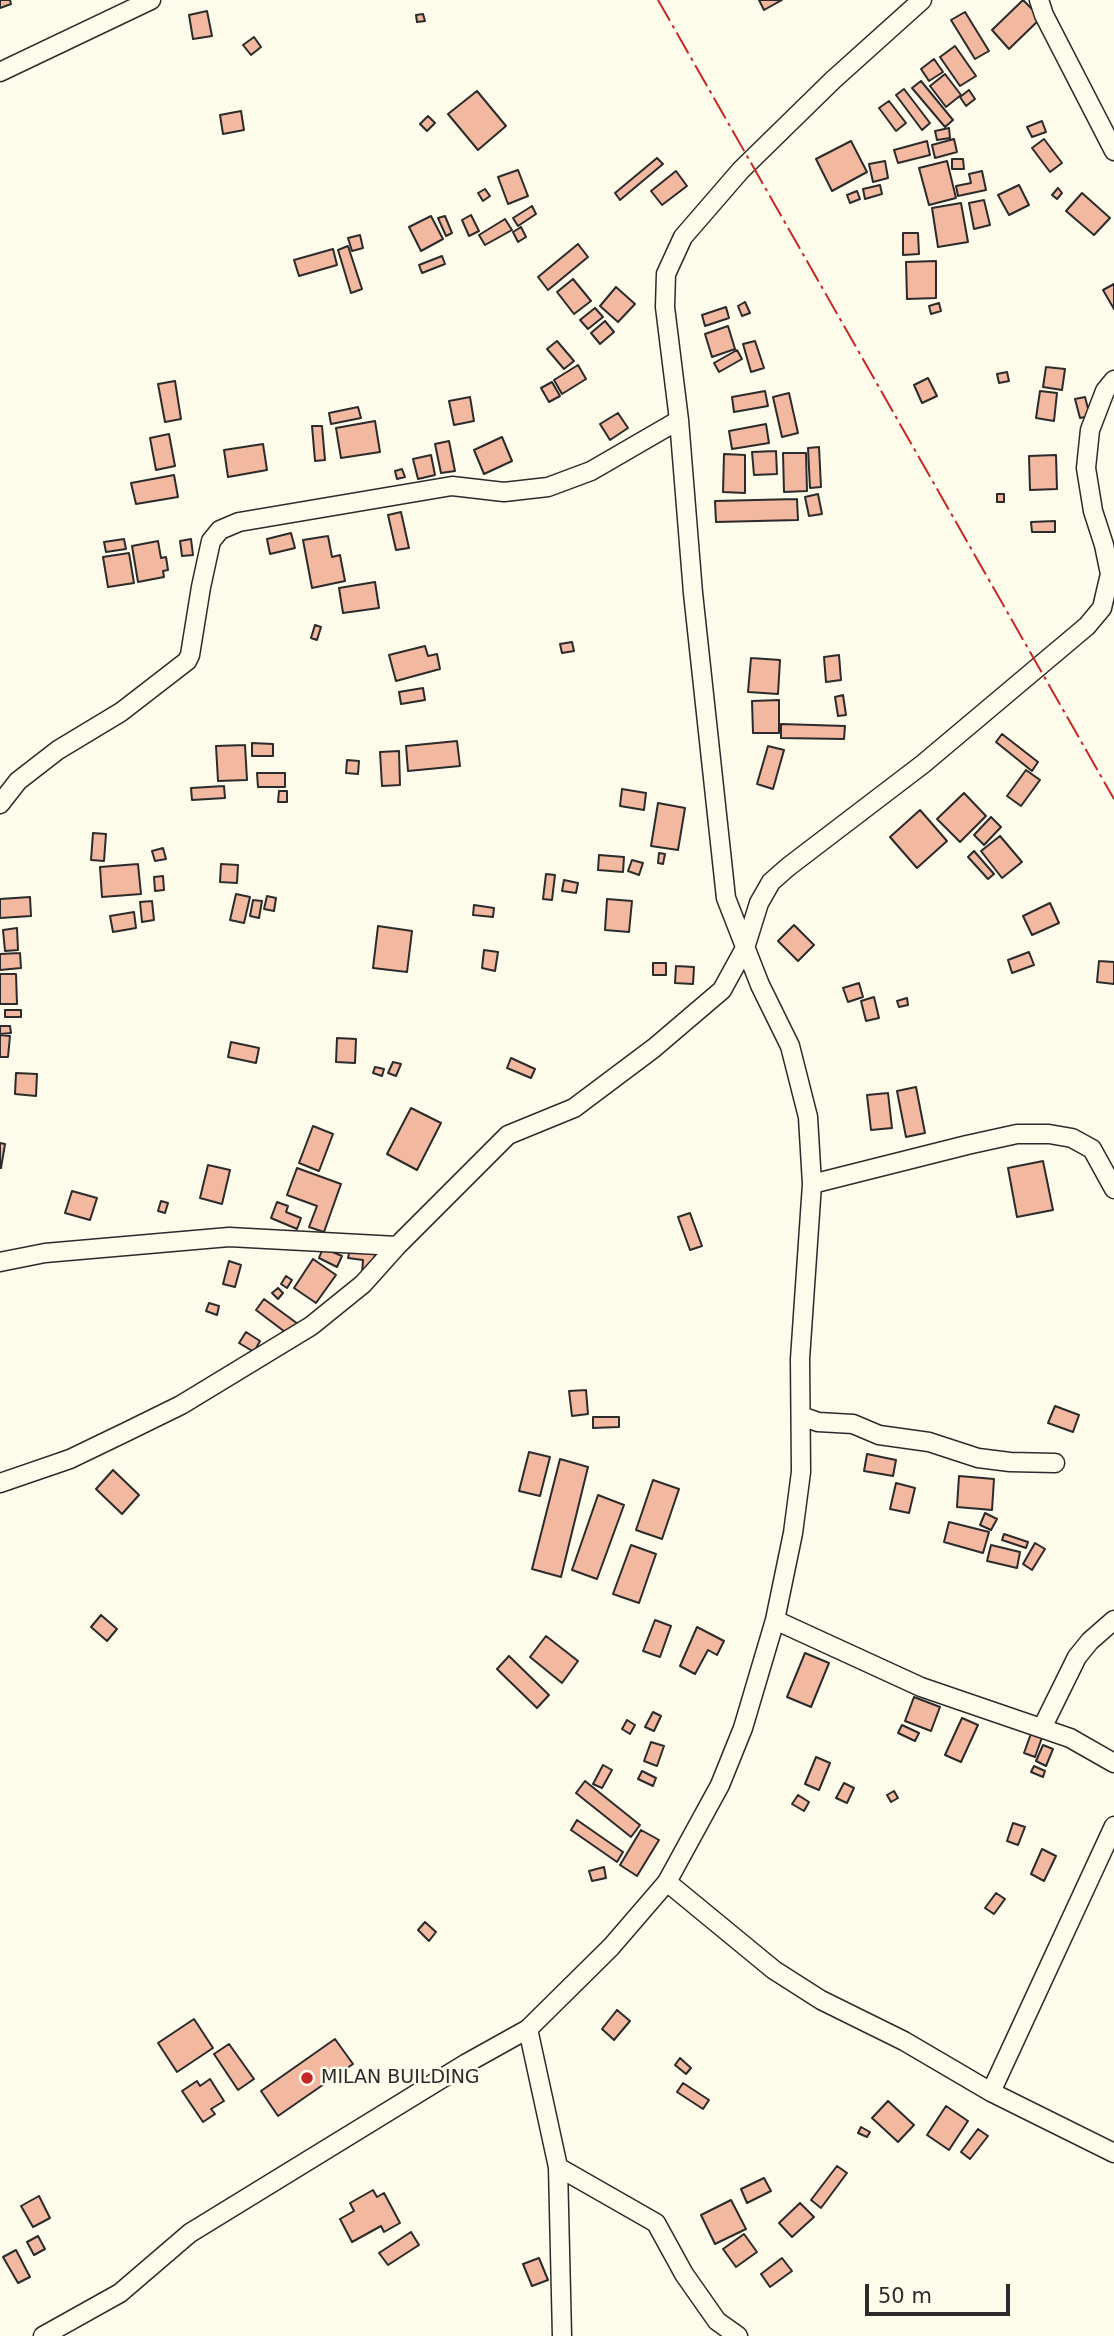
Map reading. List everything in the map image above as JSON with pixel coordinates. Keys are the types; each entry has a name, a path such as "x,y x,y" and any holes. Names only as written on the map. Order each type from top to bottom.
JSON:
{"street":[{"path":"0,72 151,0"},
{"path":"43,2336 67,2331 120,2293 190,2233 467,2063 528,2029 611,1947 667,1882 720,1785 743,1728 775,1620 793,1533 801,1472 800,1359 812,1184 808,1118 790,1046 745,948 726,898 693,593 680,420 665,296 666,274 683,237 741,170 833,80 922,0"},
{"path":"1039,0 1044,15 1114,151"},
{"path":"0,1483 70,1458 181,1405 311,1326 363,1284 397,1246 508,1135 574,1108 699,1012 722,990 745,948 759,903 771,882 923,764 1108,608 1110,574 1093,511 1086,468 1090,430 1105,391 1114,380"},
{"path":"0,804 18,781 58,750 121,712 187,661 211,541 220,530 239,522 452,486 503,492 548,487 591,471 680,420"},
{"path":"812,1184 967,1144 1017,1134 1049,1134 1072,1138 1091,1149 1114,1189"},
{"path":"0,1262 45,1254 229,1237 397,1246"},
{"path":"801,1416 818,1422 853,1424 879,1435 929,1442 978,1458 1055,1463"},
{"path":"775,1620 921,1687 1070,1738 1114,1763"},
{"path":"1042,1728 1077,1657 1090,1641 1114,1620"},
{"path":"991,2092 1114,1826"},
{"path":"667,1882 774,1970 821,2000 904,2041 991,2092 1114,2153"},
{"path":"528,2029 558,2167 562,2336"},
{"path":"558,2167 656,2223 684,2274 717,2321 738,2336"}],"building":[{"path":"0,0 10,0 11,4 0,8"},
{"path":"759,0 782,0 764,10"},
{"path":"1023,0 1041,18 1009,49 992,30"},
{"path":"207,11 212,36 193,39 189,15"},
{"path":"965,12 989,51 975,59 951,20"},
{"path":"423,14 425,21 417,22 416,15"},
{"path":"254,37 261,47 251,55 243,45"},
{"path":"955,46 976,76 960,86 940,57"},
{"path":"934,59 943,72 929,81 921,69"},
{"path":"945,74 961,95 946,107 930,86"},
{"path":"921,81 953,120 945,127 912,88"},
{"path":"904,89 930,123 922,130 896,95"},
{"path":"969,90 975,99 966,106 960,97"},
{"path":"477,91 506,126 478,150 448,114"},
{"path":"889,101 906,123 896,131 879,108"},
{"path":"241,111 244,130 223,134 220,115"},
{"path":"428,116 435,123 427,131 420,124"},
{"path":"1042,121 1046,132 1032,137 1027,127"},
{"path":"949,128 950,138 937,140 935,131"},
{"path":"954,139 957,152 935,158 932,145"},
{"path":"1044,139 1062,163 1050,172 1032,148"},
{"path":"851,141 867,172 832,191 816,159"},
{"path":"927,141 930,155 898,163 894,150"},
{"path":"657,158 663,164 620,200 615,193"},
{"path":"952,159 963,159 964,169 952,169"},
{"path":"885,161 888,178 873,182 869,164"},
{"path":"947,161 956,198 929,205 919,168"},
{"path":"518,170 528,196 508,204 498,177"},
{"path":"676,171 687,186 662,205 651,191"},
{"path":"982,171 986,190 958,196 956,186 971,183 969,174"},
{"path":"880,185 882,194 865,199 863,189"},
{"path":"1019,185 1029,205 1009,215 998,195"},
{"path":"1058,188 1062,193 1057,199 1052,195"},
{"path":"485,189 490,196 483,201 478,193"},
{"path":"857,191 860,199 850,203 847,195"},
{"path":"1082,193 1110,218 1094,235 1066,211"},
{"path":"984,200 990,225 974,229 969,203"},
{"path":"961,203 968,242 938,247 932,208"},
{"path":"532,206 536,214 518,226 513,218"},
{"path":"471,215 479,231 469,236 462,220"},
{"path":"431,216 443,239 421,251 409,227"},
{"path":"445,216 452,233 446,236 438,218"},
{"path":"505,219 512,230 485,245 479,235"},
{"path":"521,227 526,237 518,242 513,232"},
{"path":"903,233 918,233 919,254 903,255"},
{"path":"360,235 363,248 352,251 348,238"},
{"path":"578,244 588,257 548,290 538,277"},
{"path":"348,246 362,289 351,293 338,250"},
{"path":"333,249 337,265 299,276 294,260"},
{"path":"442,256 445,264 422,273 419,265"},
{"path":"936,261 936,298 907,299 906,262"},
{"path":"573,279 591,301 574,314 557,292"},
{"path":"1114,284 1114,309 1103,290"},
{"path":"616,287 635,304 618,322 600,306"},
{"path":"745,302 750,313 742,316 738,306"},
{"path":"939,303 941,311 931,314 929,306"},
{"path":"726,307 729,318 705,326 702,315"},
{"path":"595,308 603,317 588,329 580,320"},
{"path":"605,321 614,332 600,344 591,333"},
{"path":"728,326 735,349 712,357 705,334"},
{"path":"557,341 574,361 564,369 547,349"},
{"path":"755,341 764,368 751,372 743,344"},
{"path":"737,350 742,359 719,372 714,363"},
{"path":"578,365 586,379 562,394 554,380"},
{"path":"1046,367 1065,369 1062,390 1043,387"},
{"path":"1007,372 1009,381 999,383 997,374"},
{"path":"928,378 937,396 922,403 914,385"},
{"path":"175,381 181,419 165,422 158,384"},
{"path":"552,382 560,396 549,402 541,388"},
{"path":"765,391 768,406 734,412 732,397"},
{"path":"1040,391 1057,393 1054,421 1036,418"},
{"path":"789,393 798,433 782,437 773,397"},
{"path":"470,397 474,421 454,425 449,401"},
{"path":"1085,397 1090,416 1080,418 1075,399"},
{"path":"358,407 361,418 331,424 329,413"},
{"path":"618,413 628,428 610,440 600,424"},
{"path":"375,421 380,452 341,458 336,428"},
{"path":"766,424 769,443 732,449 729,431"},
{"path":"312,426 322,426 325,460 315,461"},
{"path":"169,434 175,466 156,470 150,438"},
{"path":"502,437 512,461 484,474 474,450"},
{"path":"449,441 455,471 441,473 435,444"},
{"path":"263,444 267,470 228,477 224,450"},
{"path":"819,447 821,487 810,488 808,448"},
{"path":"776,451 777,474 754,475 752,452"},
{"path":"783,453 806,453 807,491 784,492"},
{"path":"724,454 745,455 745,493 723,492"},
{"path":"431,455 435,475 418,479 413,459"},
{"path":"1056,455 1057,489 1030,490 1029,456"},
{"path":"402,469 405,477 397,479 395,471"},
{"path":"174,475 178,497 136,504 131,483"},
{"path":"818,494 822,514 809,516 805,497"},
{"path":"997,494 1004,494 1004,502 997,502"},
{"path":"797,499 798,520 716,522 715,501"},
{"path":"401,512 409,548 396,550 388,515"},
{"path":"1055,521 1055,532 1032,532 1031,522"},
{"path":"291,533 295,548 270,554 267,539"},
{"path":"328,536 332,557 340,555 345,581 312,588 303,540"},
{"path":"124,539 126,549 106,552 104,542"},
{"path":"191,539 193,555 182,556 180,541"},
{"path":"158,541 161,558 166,557 168,570 163,571 164,577 138,582 132,546"},
{"path":"129,553 134,583 108,587 103,557"},
{"path":"375,582 379,608 343,613 339,588"},
{"path":"315,625 321,627 317,640 311,638"},
{"path":"572,642 574,651 562,653 560,644"},
{"path":"425,646 428,656 437,654 440,669 396,681 389,655"},
{"path":"839,655 841,680 826,682 824,657"},
{"path":"751,658 780,660 778,694 748,692"},
{"path":"423,688 425,700 401,704 399,692"},
{"path":"843,695 846,715 838,716 835,697"},
{"path":"779,700 779,733 753,733 752,701"},
{"path":"781,724 845,726 844,739 781,738"},
{"path":"1002,734 1038,762 1032,771 996,742"},
{"path":"457,741 460,766 408,771 406,746"},
{"path":"252,743 273,744 273,756 252,756"},
{"path":"245,745 247,780 218,781 216,746"},
{"path":"768,746 784,750 773,789 757,784"},
{"path":"399,751 400,785 382,786 380,752"},
{"path":"347,760 359,761 358,774 346,773"},
{"path":"1026,770 1040,780 1021,806 1007,796"},
{"path":"257,773 285,773 285,787 258,787"},
{"path":"224,786 225,798 192,800 191,788"},
{"path":"622,789 646,793 644,810 620,806"},
{"path":"279,791 287,791 287,802 278,802"},
{"path":"964,793 986,816 960,842 937,819"},
{"path":"658,803 685,808 678,850 651,846"},
{"path":"920,810 947,841 917,868 890,837"},
{"path":"991,817 1001,827 984,845 974,835"},
{"path":"93,833 106,834 104,861 91,860"},
{"path":"1000,836 1022,862 1002,878 981,851"},
{"path":"163,848 166,859 155,861 152,851"},
{"path":"974,851 994,874 988,879 968,857"},
{"path":"659,853 665,854 663,864 658,863"},
{"path":"599,855 624,857 623,872 598,870"},
{"path":"632,860 643,863 639,875 628,871"},
{"path":"138,864 141,894 102,897 100,867"},
{"path":"221,864 238,865 237,883 220,882"},
{"path":"546,874 555,875 552,900 543,899"},
{"path":"163,876 164,890 155,891 154,877"},
{"path":"564,880 578,883 576,893 562,891"},
{"path":"236,894 250,897 244,923 230,920"},
{"path":"267,896 276,898 274,911 264,909"},
{"path":"30,897 31,916 0,918 0,899"},
{"path":"607,899 632,901 629,932 605,930"},
{"path":"253,900 262,901 259,918 250,916"},
{"path":"152,901 154,920 142,922 140,902"},
{"path":"1050,903 1059,923 1032,935 1023,916"},
{"path":"474,905 494,908 493,917 473,915"},
{"path":"134,912 136,928 113,932 110,916"},
{"path":"794,925 814,945 798,961 778,941"},
{"path":"378,926 412,931 407,972 373,968"},
{"path":"17,928 18,950 5,951 3,930"},
{"path":"484,950 498,952 495,971 482,968"},
{"path":"1029,952 1034,965 1012,973 1008,960"},
{"path":"20,953 21,968 0,970 0,954"},
{"path":"1099,961 1114,962 1114,984 1097,982"},
{"path":"653,963 666,963 666,975 653,975"},
{"path":"676,966 694,967 693,984 675,983"},
{"path":"0,974 16,974 17,1004 0,1004"},
{"path":"859,983 863,997 848,1002 843,988"},
{"path":"874,997 879,1018 866,1021 861,1001"},
{"path":"907,998 908,1005 899,1007 897,1001"},
{"path":"5,1010 21,1010 21,1017 5,1017"},
{"path":"0,1026 10,1026 11,1033 0,1034"},
{"path":"0,1035 10,1036 8,1057 0,1057"},
{"path":"337,1038 356,1039 355,1063 336,1062"},
{"path":"231,1042 259,1048 256,1063 228,1057"},
{"path":"511,1058 535,1069 531,1078 507,1068"},
{"path":"393,1062 401,1064 396,1076 388,1073"},
{"path":"375,1067 384,1069 382,1076 373,1073"},
{"path":"16,1073 37,1074 36,1096 15,1094"},
{"path":"916,1087 925,1133 906,1137 897,1091"},
{"path":"888,1093 892,1128 871,1130 867,1095"},
{"path":"411,1108 441,1123 417,1170 387,1154"},
{"path":"313,1126 333,1134 319,1171 299,1163"},
{"path":"0,1143 5,1144 1,1168 0,1168"},
{"path":"1043,1161 1053,1210 1017,1217 1008,1168"},
{"path":"208,1165 230,1170 222,1204 200,1198"},
{"path":"297,1168 341,1184 324,1232 309,1227 317,1206 287,1195"},
{"path":"72,1191 97,1198 90,1220 65,1213"},
{"path":"161,1201 168,1203 165,1213 158,1211"},
{"path":"277,1202 288,1206 286,1212 301,1218 297,1229 271,1218"},
{"path":"690,1213 702,1246 690,1250 678,1217"},
{"path":"323,1248 342,1256 337,1267 319,1258"},
{"path":"350,1249 375,1253 374,1264 362,1274 363,1260 348,1258"},
{"path":"313,1259 336,1275 316,1303 294,1288"},
{"path":"229,1261 241,1265 235,1287 223,1284"},
{"path":"286,1276 292,1280 287,1288 281,1284"},
{"path":"278,1288 283,1293 278,1299 272,1293"},
{"path":"264,1299 298,1324 289,1335 256,1310"},
{"path":"209,1303 219,1306 217,1315 206,1311"},
{"path":"246,1332 260,1341 254,1352 239,1343"},
{"path":"586,1390 588,1414 572,1416 569,1391"},
{"path":"1055,1406 1079,1415 1073,1432 1048,1423"},
{"path":"593,1417 619,1417 619,1427 593,1428"},
{"path":"529,1452 550,1457 540,1496 519,1491"},
{"path":"867,1454 896,1460 893,1476 864,1471"},
{"path":"560,1459 588,1467 561,1577 532,1569"},
{"path":"113,1470 139,1495 122,1514 96,1489"},
{"path":"959,1476 994,1479 992,1510 957,1507"},
{"path":"653,1480 679,1489 662,1539 636,1530"},
{"path":"896,1483 915,1488 909,1513 890,1509"},
{"path":"598,1495 624,1505 597,1579 572,1570"},
{"path":"985,1513 997,1519 991,1530 980,1525"},
{"path":"949,1522 989,1532 983,1553 944,1542"},
{"path":"1004,1534 1028,1542 1026,1548 1002,1540"},
{"path":"1035,1543 1045,1549 1032,1570 1023,1564"},
{"path":"631,1545 656,1554 639,1603 613,1594"},
{"path":"991,1545 1020,1552 1017,1568 987,1561"},
{"path":"101,1615 117,1629 107,1641 91,1627"},
{"path":"655,1620 671,1626 660,1657 643,1651"},
{"path":"697,1627 724,1641 717,1655 708,1650 695,1674 680,1666"},
{"path":"546,1636 578,1661 562,1683 530,1657"},
{"path":"805,1653 829,1663 811,1707 787,1697"},
{"path":"509,1656 549,1695 537,1708 497,1669"},
{"path":"914,1697 940,1707 931,1731 905,1721"},
{"path":"653,1712 661,1716 654,1731 645,1727"},
{"path":"962,1718 978,1725 961,1762 945,1755"},
{"path":"627,1720 635,1725 630,1734 622,1729"},
{"path":"902,1725 919,1733 915,1741 898,1733"},
{"path":"1033,1728 1044,1732 1035,1757 1024,1753"},
{"path":"651,1742 664,1746 657,1766 644,1761"},
{"path":"1043,1745 1053,1749 1046,1766 1036,1761"},
{"path":"816,1757 830,1763 819,1790 805,1784"},
{"path":"603,1765 612,1770 602,1788 593,1784"},
{"path":"1034,1766 1045,1771 1043,1777 1031,1772"},
{"path":"642,1771 656,1778 653,1786 638,1779"},
{"path":"585,1781 640,1825 631,1837 576,1793"},
{"path":"844,1783 854,1788 847,1803 836,1798"},
{"path":"894,1791 898,1798 891,1802 887,1795"},
{"path":"798,1795 809,1802 804,1811 792,1804"},
{"path":"577,1820 623,1852 617,1862 571,1830"},
{"path":"1013,1823 1025,1827 1018,1845 1007,1841"},
{"path":"641,1830 659,1840 637,1876 620,1865"},
{"path":"1042,1849 1056,1856 1044,1881 1031,1874"},
{"path":"604,1867 606,1878 592,1881 589,1871"},
{"path":"996,1893 1005,1899 994,1914 985,1908"},
{"path":"425,1922 436,1932 429,1941 418,1930"},
{"path":"617,2010 630,2021 614,2040 602,2029"},
{"path":"194,2019 213,2048 177,2072 158,2043"},
{"name":"MILAN BUILDING","path":"335,2039 353,2064 278,2116 261,2091"},
{"path":"229,2044 254,2079 238,2090 214,2054"},
{"path":"680,2058 691,2068 686,2074 675,2065"},
{"path":"210,2079 224,2101 211,2109 215,2114 203,2122 182,2091 197,2081 200,2086"},
{"path":"683,2083 709,2100 703,2109 677,2092"},
{"path":"888,2101 914,2125 898,2142 872,2118"},
{"path":"946,2106 968,2121 949,2150 927,2135"},
{"path":"861,2127 870,2132 867,2137 858,2133"},
{"path":"978,2129 988,2136 970,2159 961,2152"},
{"path":"837,2166 847,2173 821,2208 811,2200"},
{"path":"764,2178 771,2191 747,2203 741,2189"},
{"path":"373,2190 377,2197 384,2193 400,2223 384,2232 381,2226 352,2242 340,2219 354,2211 350,2203"},
{"path":"39,2196 50,2218 33,2227 21,2206"},
{"path":"731,2200 746,2229 715,2244 701,2215"},
{"path":"800,2203 814,2217 792,2237 779,2223"},
{"path":"411,2232 419,2245 388,2265 379,2253"},
{"path":"744,2234 757,2252 736,2267 723,2249"},
{"path":"38,2236 45,2249 34,2255 27,2242"},
{"path":"16,2250 30,2277 18,2283 3,2257"},
{"path":"539,2258 548,2280 532,2286 523,2264"},
{"path":"782,2258 792,2271 770,2287 761,2274"}],"power":[{"path":"658,0 1114,799"}],"place":[{"name":"MILAN BUILDING","path":"307,2078"}]}
